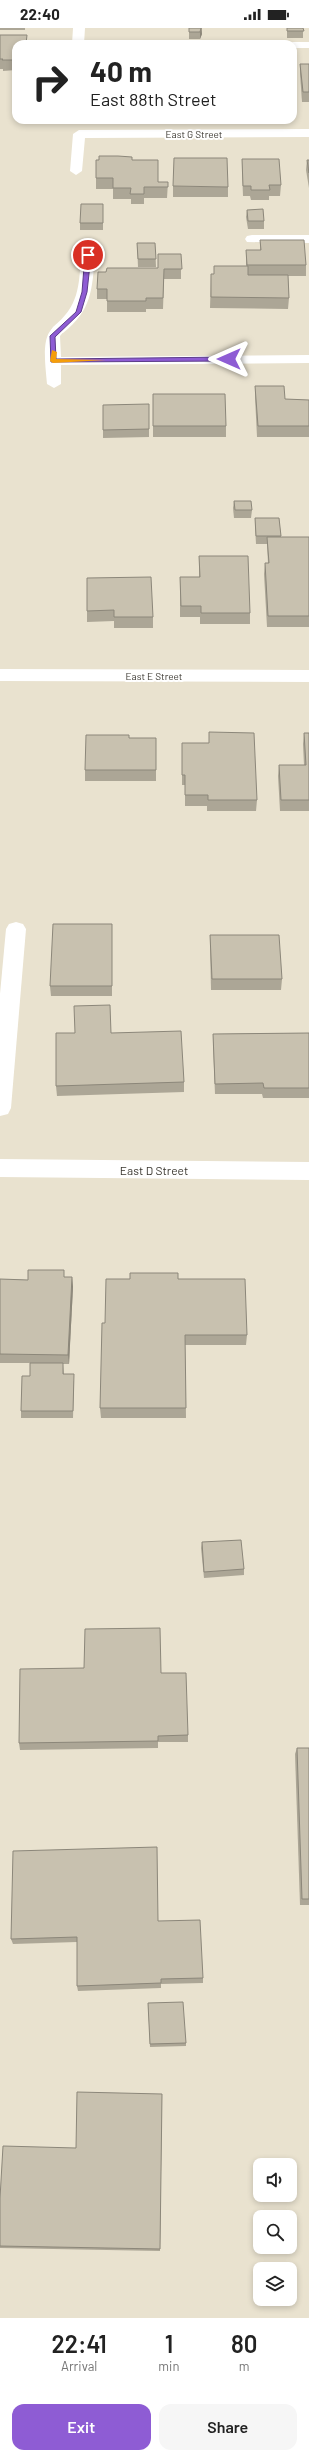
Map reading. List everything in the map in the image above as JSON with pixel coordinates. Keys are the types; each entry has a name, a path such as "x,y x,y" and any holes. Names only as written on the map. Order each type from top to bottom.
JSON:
{"street":[{"path":"78,40 79,28"},
{"path":"297,45 309,45"},
{"name":"East G Street","path":"76,171 79,134 309,133"},
{"path":"252,239 309,239"},
{"path":"54,384 52,336 78,312 85,292 88,255"},
{"path":"53,361 309,359"},
{"name":"East E Street","path":"0,676 309,676"},
{"path":"0,1108 16,929"},
{"name":"East D Street","path":"0,1168 309,1171"}],"building":[{"path":"189,28 201,28 200,32 189,32"},
{"path":"287,28 303,28 304,31 287,31"},
{"path":"0,35 27,35 26,40 12,40 12,60 0,59"},
{"path":"300,64 309,64 309,92 303,92"},
{"path":"99,156 132,157 132,160 158,160 158,182 168,182 168,187 144,187 144,194 130,194 131,188 113,188 113,178 96,178 96,160 99,160"},
{"path":"174,158 227,158 228,187 173,186"},
{"path":"242,159 279,159 281,185 269,185 270,190 251,190 251,186 243,186"},
{"path":"307,160 309,160 309,173"},
{"path":"81,204 103,204 103,223 80,223"},
{"path":"263,209 264,221 248,221 247,210"},
{"path":"260,240 304,240 306,265 247,265 246,250 261,250"},
{"path":"137,243 155,243 156,259 138,259"},
{"path":"158,254 181,254 182,269 164,269 163,298 146,298 146,301 107,301 107,289 97,289 98,272 106,272 107,268 158,268"},
{"path":"214,266 248,266 248,275 288,275 289,298 211,297 211,274 214,274"},
{"path":"255,386 284,386 285,399 309,400 309,426 258,426"},
{"path":"153,394 225,394 226,426 153,426"},
{"path":"149,404 149,429 103,430 103,405"},
{"path":"234,501 251,501 252,510 235,510"},
{"path":"255,518 279,518 281,536 256,536"},
{"path":"267,537 309,537 309,616 268,616 265,563 269,563"},
{"path":"199,556 248,556 250,613 201,613 201,606 181,606 180,577 200,577"},
{"path":"151,577 153,617 114,617 114,610 87,611 87,578"},
{"path":"209,732 254,733 257,800 208,800 208,795 185,795 185,775 182,775 182,743 209,743"},
{"path":"304,733 309,733 309,800 281,800 279,765 306,765"},
{"path":"86,735 129,735 129,738 156,738 156,770 85,770"},
{"path":"53,924 112,924 112,986 50,986"},
{"path":"210,935 279,935 282,979 212,979"},
{"path":"110,1005 111,1033 181,1031 184,1082 56,1086 56,1033 75,1033 74,1006"},
{"path":"309,1033 309,1088 264,1088 263,1083 215,1084 213,1034"},
{"path":"28,1270 64,1270 64,1277 72,1277 68,1355 0,1354 0,1279 28,1280"},
{"path":"130,1273 178,1273 178,1279 245,1279 247,1335 185,1335 186,1408 100,1408 102,1323 105,1323 106,1279 130,1279"},
{"path":"30,1363 63,1363 63,1374 74,1374 73,1411 21,1411 22,1376 30,1376"},
{"path":"241,1540 244,1569 204,1572 202,1542"},
{"path":"160,1628 161,1673 186,1673 188,1735 158,1736 158,1741 19,1743 20,1669 84,1668 85,1629"},
{"path":"297,1748 309,1748 309,1899 302,1899"},
{"path":"157,1847 158,1921 200,1920 203,1978 161,1979 161,1983 77,1986 77,1937 11,1939 13,1851"},
{"path":"183,2002 186,2043 150,2044 148,2003"},
{"path":"77,2092 162,2094 160,2249 0,2246 0,2198 3,2146 76,2148"}],"slow traffic":[{"path":"54,352 55,354 53,361 103,360"}],"route":[{"path":"88,255 85,292 78,312 71,321 52,336 55,354 53,361 229,359"}]}
